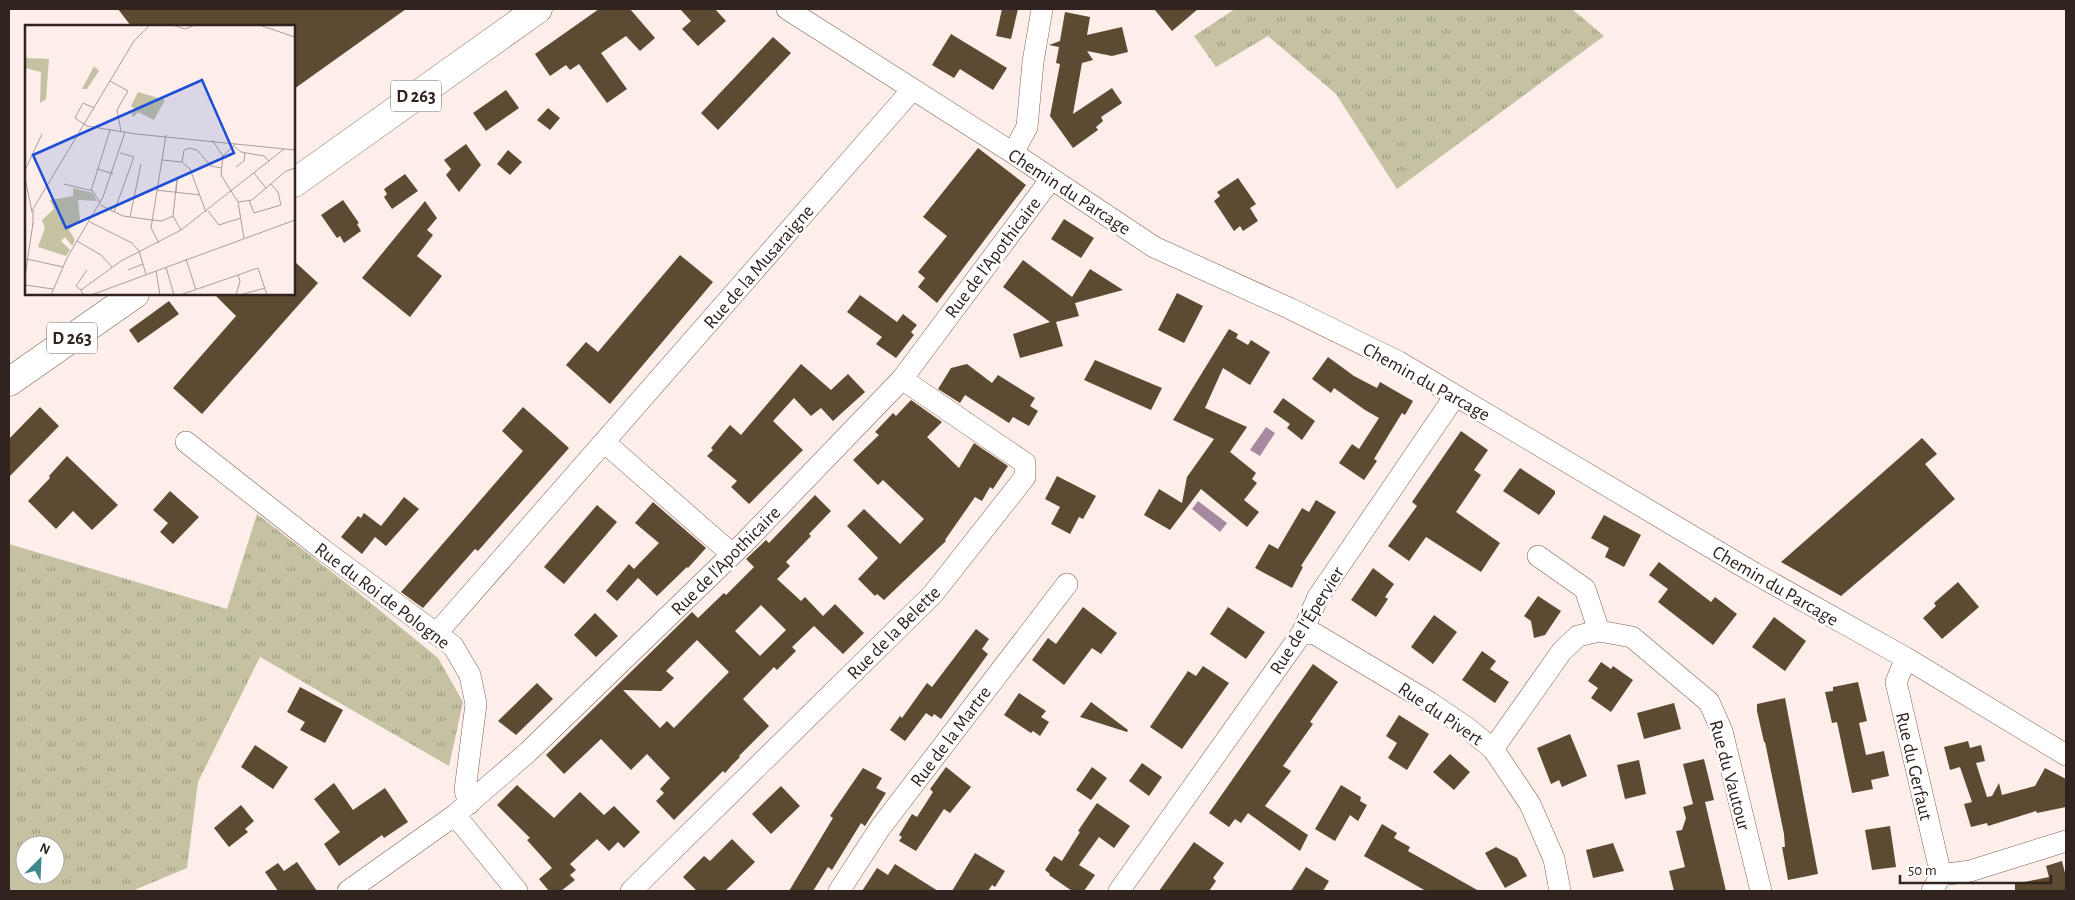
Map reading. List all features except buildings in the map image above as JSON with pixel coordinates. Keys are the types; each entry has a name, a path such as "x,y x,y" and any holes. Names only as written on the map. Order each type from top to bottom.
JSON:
{"main road":[{"name":"D 263","path":"295,182 538,9"},
{"name":"D 263","path":"9,382 135,295"}],"street":[{"name":"Chemin du Parcage","path":"787,9 1154,247 1291,309 1391,358 1745,568 1906,658 2066,755"},
{"path":"1013,154 1027,127 1033,62 1042,9"},
{"name":"Rue de la Musaraigne","path":"436,634 912,90"},
{"name":"Rue de l'Apothicaire","path":"348,891 462,809 528,752 732,554 902,378 1051,179"},
{"name":"Rue de la Belette","path":"631,891 934,594 1025,477 1026,463 902,378"},
{"name":"Rue de l'Épervier","path":"1119,891 1302,633 1318,596 1455,396"},
{"name":"Rue du Roi de Pologne","path":"186,442 322,549 453,646 470,674 476,704 462,809"},
{"path":"604,442 732,554"},
{"path":"1538,556 1585,589 1599,631"},
{"name":"Rue de la Martre","path":"839,891 880,828 1067,584"},
{"name":"Rue du Vautour","path":"1493,750 1562,651 1578,636 1599,631 1632,638 1708,702 1722,731 1760,891"},
{"name":"Rue du Pivert","path":"1302,633 1314,634 1429,702 1466,727 1493,750 1530,804 1554,859 1560,891"},
{"name":"Rue du Gerfaut","path":"1906,658 1896,682 1936,883"},
{"path":"462,809 517,891"},
{"path":"1936,883 2066,841"}],"green space":[{"path":"1235,9 1572,9 1604,36 1397,189 1336,94 1268,36 1216,67 1194,36"},
{"path":"257,514 355,590 438,658 463,702 449,766 260,657 198,782 187,868 132,891 9,891 9,544 227,609"}],"shaded area":[{"path":"1266,427 1275,433 1260,456 1250,450"},
{"path":"1198,501 1227,523 1220,532 1192,509"}]}
